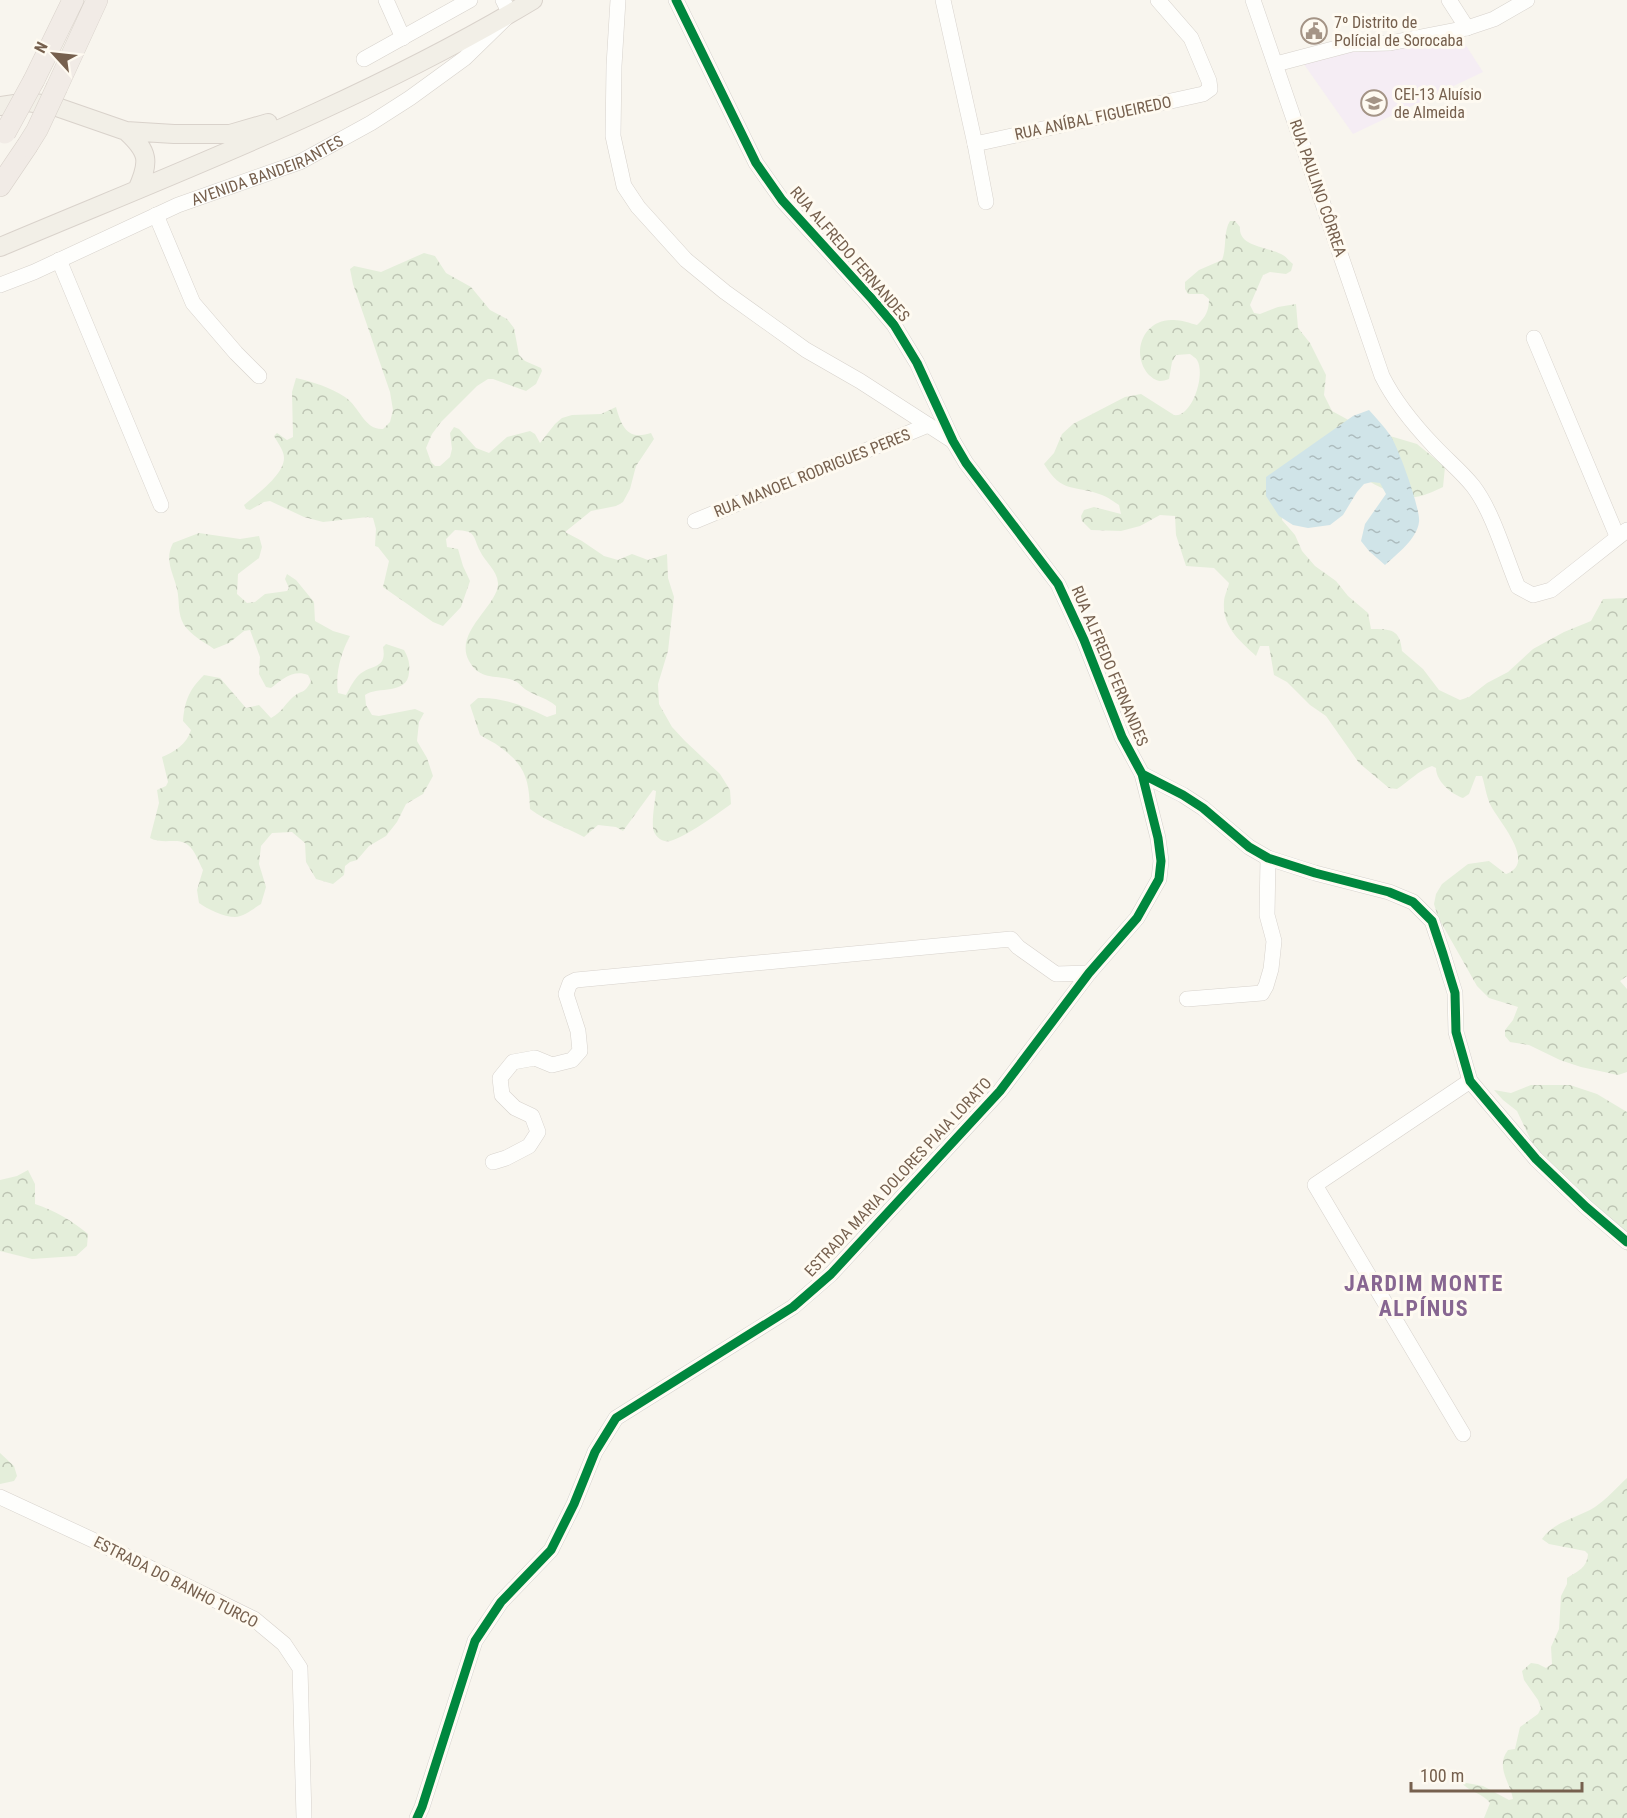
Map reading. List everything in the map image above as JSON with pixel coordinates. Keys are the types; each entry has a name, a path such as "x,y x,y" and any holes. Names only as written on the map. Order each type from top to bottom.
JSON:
{"highway":[{"path":"2,136 34,80 74,0"},
{"path":"0,186 37,130 97,0"}],"main road":[{"name":"AVENIDA BANDEIRANTES","path":"0,248 391,77 506,7 532,0"},
{"name":"AVENIDA BANDEIRANTES","path":"0,106 28,102 54,106 126,131 174,134 230,134 322,109"},
{"path":"126,131 139,143 145,156 145,173 137,190"}],"street":[{"path":"386,0 403,38"},
{"path":"364,59 470,0"},
{"path":"618,0 613,136 624,186 638,207 686,260 725,292 806,350 860,381 953,441"},
{"name":"RUA ALFREDO FERNANDES","path":"676,0 756,164 782,200 894,326 917,363 953,441 966,463 1058,584 1084,640 1122,737 1142,774"},
{"path":"943,0 987,202"},
{"name":"RUA ANÍBAL FIGUEIREDO","path":"975,144 1203,94 1209,89 1209,81 1191,38 1158,0"},
{"name":"RUA PAULINO CÔRREA","path":"1253,0 1382,376 1390,393 1404,411 1435,447 1460,469 1475,489 1487,509 1518,587 1533,595 1551,590 1622,533"},
{"path":"1449,0 1467,28"},
{"path":"1276,64 1352,44 1390,43 1467,28 1494,19 1527,0"},
{"name":"AVENIDA BANDEIRANTES","path":"0,285 178,205 300,162 371,123 465,58 506,7"},
{"path":"156,215 193,303 236,353 259,375"},
{"path":"59,260 161,505"},
{"path":"1534,338 1622,533"},
{"name":"RUA MANOEL RODRIGUES PERES","path":"695,521 928,425"},
{"path":"1142,774 1203,808 1249,847 1268,858 1389,892 1413,902 1432,921 1455,993 1456,1032 1470,1082 1536,1159 1627,1242"},
{"name":"ESTRADA MARIA DOLORES PIAIA LORATO","path":"417,1818 475,1641 501,1602 551,1550 596,1452 616,1418 793,1307 831,1274 1000,1091 1089,973 1137,918 1159,879 1161,861 1142,774"},
{"path":"1187,999 1262,993 1272,969 1274,941 1267,915 1268,858"},
{"path":"493,1162 529,1146 538,1132 532,1116 515,1108 502,1095 500,1078 513,1062 535,1058 552,1065 572,1060 580,1051 578,1031 566,994 570,983 576,980 1011,939 1018,947 1056,974 1089,973"},
{"path":"1463,1434 1316,1185 1470,1082"},
{"name":"ESTRADA DO BANHO TURCO","path":"0,1497 95,1540 254,1619 284,1644 300,1668 304,1818"}],"shaded area":[{"name":"CEI-13 Aluísio de Almeida","path":"1458,33 1483,72 1353,134 1301,60"}],"green space":[{"path":"1230,221 1235,221 1240,227 1244,239 1281,254 1293,264 1291,271 1286,274 1270,272 1263,275 1250,305 1254,313 1260,314 1278,307 1296,304 1298,328 1310,343 1326,375 1324,395 1332,411 1363,428 1417,444 1445,467 1443,487 1416,497 1391,492 1343,466 1284,500 1282,520 1295,535 1302,551 1315,566 1336,581 1348,596 1368,613 1371,629 1384,629 1397,634 1402,651 1423,669 1439,690 1460,700 1469,697 1487,683 1508,672 1533,649 1564,632 1591,621 1603,599 1627,598 1627,976 1620,981 1627,989 1627,1072 1618,1075 1581,1067 1529,1045 1510,1042 1505,1036 1505,1030 1513,1020 1518,1007 1489,998 1477,986 1438,917 1434,904 1436,894 1442,884 1468,864 1489,861 1506,874 1515,869 1518,861 1513,841 1487,797 1482,776 1476,776 1469,794 1463,798 1445,786 1436,768 1432,766 1418,773 1397,789 1389,788 1359,763 1326,716 1310,705 1287,682 1274,675 1269,646 1260,646 1256,656 1233,633 1224,611 1224,600 1229,583 1214,568 1186,566 1176,535 1175,516 1160,515 1140,526 1121,531 1091,530 1082,521 1081,516 1084,510 1094,507 1121,514 1119,505 1102,495 1063,485 1044,464 1054,453 1062,434 1073,424 1125,397 1141,394 1174,415 1181,414 1192,403 1200,375 1196,359 1190,354 1176,355 1172,362 1169,379 1158,381 1148,374 1143,365 1140,347 1148,330 1155,324 1174,320 1197,325 1203,319 1208,310 1209,299 1203,294 1188,294 1185,282 1199,270 1222,260 1226,230"},
{"path":"424,253 435,256 446,273 471,287 490,310 507,319 514,328 519,355 525,361 541,368 542,371 536,384 526,391 493,379 488,379 477,386 432,434 426,448 435,466 440,466 450,457 452,449 450,433 454,427 459,429 476,448 489,453 507,437 530,431 535,434 540,443 562,418 572,415 601,414 616,407 622,424 628,431 638,435 651,433 654,439 636,466 630,489 623,502 616,506 591,511 565,532 604,556 618,560 632,554 648,560 667,554 668,578 674,597 668,651 658,684 659,704 672,727 720,774 730,790 731,804 685,835 664,841 655,834 653,819 656,791 653,790 623,831 616,827 598,825 584,837 530,809 527,781 520,767 508,754 480,735 470,705 478,698 496,699 530,709 547,717 556,714 556,706 511,679 479,672 469,661 466,650 471,629 492,600 498,583 473,535 467,531 455,530 446,539 447,547 458,549 470,581 461,607 443,626 433,622 383,587 389,561 375,546 376,529 373,518 323,522 304,517 270,501 250,510 244,505 275,478 283,464 283,453 274,436 277,433 287,440 293,437 292,392 296,378 321,385 345,397 371,426 383,429 390,422 393,410 390,392 350,269 354,266 381,272"},
{"path":"199,533 240,539 259,536 262,547 259,558 238,574 237,594 247,603 255,602 265,594 287,591 289,588 285,579 287,574 296,580 314,602 315,621 333,631 350,636 340,663 337,678 338,693 346,695 360,674 381,663 384,654 383,647 386,644 404,650 409,664 407,680 398,687 365,695 366,705 372,715 379,716 415,709 424,713 419,722 417,741 427,758 433,776 423,794 406,804 397,822 386,836 369,846 357,860 345,866 344,875 333,884 316,879 306,862 305,843 292,832 272,833 261,846 259,864 266,887 261,904 238,917 226,916 199,903 197,890 203,870 190,847 180,842 150,838 159,803 157,790 166,786 168,782 162,757 180,747 189,735 191,730 183,721 185,707 191,691 204,675 220,678 246,708 259,705 271,718 293,697 305,690 311,681 308,675 298,673 284,678 271,688 266,687 259,674 260,657 250,630 244,631 229,643 214,649 187,629 180,616 178,594 169,555 173,543"},
{"path":"1531,1085 1570,1085 1597,1094 1627,1112 1627,1251 1550,1181 1517,1111 1494,1090 1511,1093"},
{"path":"28,1170 35,1184 35,1204 63,1216 88,1234 87,1246 76,1256 32,1259 0,1251 0,1180 17,1176"},
{"path":"0,1453 14,1466 17,1476 14,1481 0,1484"},
{"path":"1627,1478 1627,1818 1484,1818 1490,1803 1461,1782 1483,1786 1509,1800 1513,1799 1504,1774 1504,1756 1508,1750 1515,1749 1520,1727 1538,1714 1541,1708 1524,1680 1522,1671 1531,1663 1546,1668 1552,1664 1551,1647 1559,1629 1561,1596 1567,1584 1567,1578 1581,1569 1587,1559 1588,1554 1585,1551 1549,1544 1542,1539 1553,1528 1599,1504"}],"water":[{"path":"1369,410 1394,441 1419,515 1415,534 1406,546 1385,565 1361,541 1365,524 1386,494 1380,483 1364,484 1343,515 1330,525 1308,528 1293,525 1279,516 1266,496 1266,477 1353,416"}],"cycle path":[{"path":"676,0 756,163 782,200 894,325 917,363 953,441 966,463 1058,584 1084,640 1122,737 1142,774 1203,808 1249,847 1268,858 1389,892 1413,902 1432,921 1443,954 1455,993 1456,1032 1470,1081 1536,1159 1627,1242"},
{"path":"417,1818 475,1641 501,1602 551,1550 574,1504 595,1452 616,1418 793,1307 831,1274 1000,1091 1089,973 1137,918 1159,879 1161,861 1158,838 1142,774"}],"place":[{"name":"7º Distrito de Polícial de Sorocaba","path":"1314,31"},
{"name":"CEI-13 Aluísio de Almeida","path":"1374,103"}],"district":[{"name":"JARDIM MONTE ALPÍNUS","path":"1424,1296"}]}
